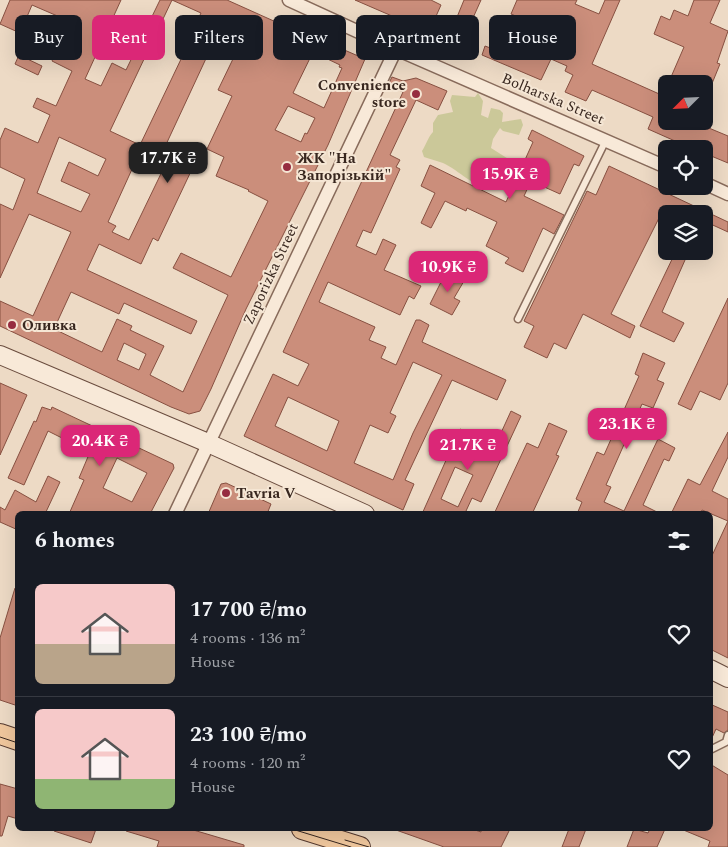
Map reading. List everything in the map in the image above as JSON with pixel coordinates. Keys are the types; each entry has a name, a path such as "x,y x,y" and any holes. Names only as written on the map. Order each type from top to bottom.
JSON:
{"main road":[{"path":"0,355 208,443 358,511"},
{"path":"713,670 728,678"},
{"path":"0,734 15,739"},
{"path":"312,835 360,847"}],"street":[{"name":"Bolharska Street","path":"289,0 356,31"},
{"name":"Zaporizka Street","path":"177,511 391,60"},
{"name":"Bolharska Street","path":"421,60 658,163"},
{"path":"713,187 728,194"}],"lane":[{"path":"518,319 606,140"},
{"path":"713,748 726,742 728,734"}],"shaded area":[{"path":"478,93 483,101 481,115 488,118 491,108 500,110 503,113 502,122 521,119 523,125 519,135 503,131 500,128 493,139 491,148 510,160 509,167 499,188 491,189 477,184 443,163 424,157 422,151 433,132 433,123 438,115 453,112 450,101 452,95 475,97"}],"building":[{"path":"10,0 121,0 114,15 92,15 92,60 94,60 85,79 101,86 112,63 126,70 131,60 144,60 110,131 140,145 181,60 205,60 163,151 150,145 143,158 138,156 108,222 116,226 112,232 129,240 170,155 193,167 158,241 153,238 141,264 99,244 87,270 197,321 191,334 124,303 119,314 71,292 54,329 102,352 117,319 132,326 130,330 164,346 150,375 183,392 228,295 173,268 181,253 231,277 268,201 249,190 216,176 224,157 207,149 232,96 218,90 232,60 263,60 263,16 273,21 273,60 309,60 293,93 324,108 342,68 330,60 346,60 346,51 356,55 356,60 365,60 328,145 246,309 200,411 189,414 171,407 0,326 0,301 33,316 71,232 29,214 0,278 0,204 13,210 25,179 0,167 0,140 5,128 38,143 50,115 33,107 37,98 56,106 72,71 52,60 82,60 82,15 55,15 32,5 28,15 15,15 15,31 0,24","holes":["288,106 315,118 301,142 275,130","59,137 106,159 98,176 69,162 61,181 90,194 81,212 37,193","124,343 146,354 139,370 117,360"]},
{"path":"160,0 172,0 165,15 153,15"},
{"path":"172,0 227,0 260,15 200,15 201,13"},
{"path":"355,0 431,0 441,5 437,15 390,15"},
{"path":"464,0 481,0 474,15 458,15"},
{"path":"517,0 577,0 575,4 599,14 605,0 620,0 592,64 658,93 658,130 713,130 728,136 728,163 713,157 713,140 673,140 648,129 653,117 592,90 586,101 565,92 573,75 565,71 567,66 553,60 576,60 576,15 511,14"},
{"path":"694,0 720,0 710,23 728,31 717,63 720,64 713,81 713,75 672,75 684,47 654,34 661,16 670,20 674,10 688,16"},
{"path":"485,46 489,48 489,58 482,55"},
{"path":"17,60 29,60 42,66 38,75 15,64"},
{"path":"494,60 551,60 541,80"},
{"path":"392,77 403,81 416,78 447,91 438,110 416,100 390,155 400,160 396,167 400,169 371,233 363,230 356,246 376,255 383,239 396,245 384,270 421,286 414,299 409,296 400,315 328,282 319,302 375,327 369,340 386,347 381,358 396,365 416,320 420,320 429,325 422,342 506,380 497,400 452,380 405,480 414,484 403,510 244,436 273,374 298,386 309,364 283,352 403,92 388,85","holes":["413,362 442,375 413,433 393,480 354,463 370,425 388,433 396,416 390,413","288,397 339,421 327,451 275,426"]},
{"path":"532,130 584,156 579,166 574,164 560,194 531,181 524,196 564,215 554,234 543,228 523,272 505,263 509,258 486,246 497,222 467,208 466,211 445,201 431,228 421,223 435,193 421,186 430,165 506,202 533,142 528,139"},
{"path":"609,166 658,189 658,195 671,195 692,205 658,205 658,220 611,314 635,326 630,338 583,314 566,349 554,343 547,358 524,347 534,326 524,321 587,191 596,195"},
{"path":"713,215 728,222 728,232 713,225"},
{"path":"672,260 685,260 662,312 684,323 674,342 640,326"},
{"path":"447,270 464,281 454,298 460,301 452,315 430,304"},
{"path":"728,298 728,383 720,400 700,391 691,410 678,404"},
{"path":"643,353 665,363 657,380 664,383 653,408 642,404 606,485 611,487 604,502 624,511 578,511 582,502 576,499 597,452 604,455 639,376 635,374"},
{"path":"0,383 27,395 0,455"},
{"path":"42,407 51,410 52,407 173,464 174,468 152,511 70,511 84,480 79,478 90,452 48,431 24,485 8,478 34,421 36,422","holes":["117,458 147,473 132,502 103,488"]},
{"path":"511,411 521,416 481,502 472,498 466,511 423,511 460,429 495,446","holes":["455,467 473,475 458,507 441,499"]},
{"path":"549,423 567,431 556,455 559,456 533,511 495,511 527,443 538,448"},
{"path":"728,432 728,457 712,491 728,499 728,521 713,515 713,511 672,511 688,479 700,485"},
{"path":"658,439 675,448 669,461 664,459 643,505 655,511 624,511"},
{"path":"48,476 60,482 46,511 15,511 15,529 0,522 0,507 5,510 15,490 36,502"},
{"path":"226,483 271,504 268,511 209,511 221,484"},
{"path":"728,521 728,658 713,650 713,554"},
{"path":"15,588 15,705 0,700 0,638"},
{"path":"713,705 728,712 728,730 724,733 716,729 713,736"},
{"path":"713,766 728,775 728,847 708,847 710,841 686,831 713,831"},
{"path":"0,784 15,788 15,818 8,816 2,836 0,836"},
{"path":"54,831 95,831 91,843"},
{"path":"126,831 197,831 244,845 244,847 157,847 159,841"},
{"path":"399,831 509,831 501,847 444,847"},
{"path":"568,831 585,831 579,847 562,847"},
{"path":"633,831 648,833 649,831 664,831 657,847 627,847"}],"tram line":[{"path":"0,737 15,742"},
{"path":"299,831 351,847"},
{"path":"345,840 369,847"}],"place":[{"name":"Convenience store","path":"416,94"},
{"name":"ЖК \"На Запорізькій\"","path":"287,167"},
{"name":"Оливка","path":"12,325"},
{"name":"Tavria V","path":"226,493"}]}
